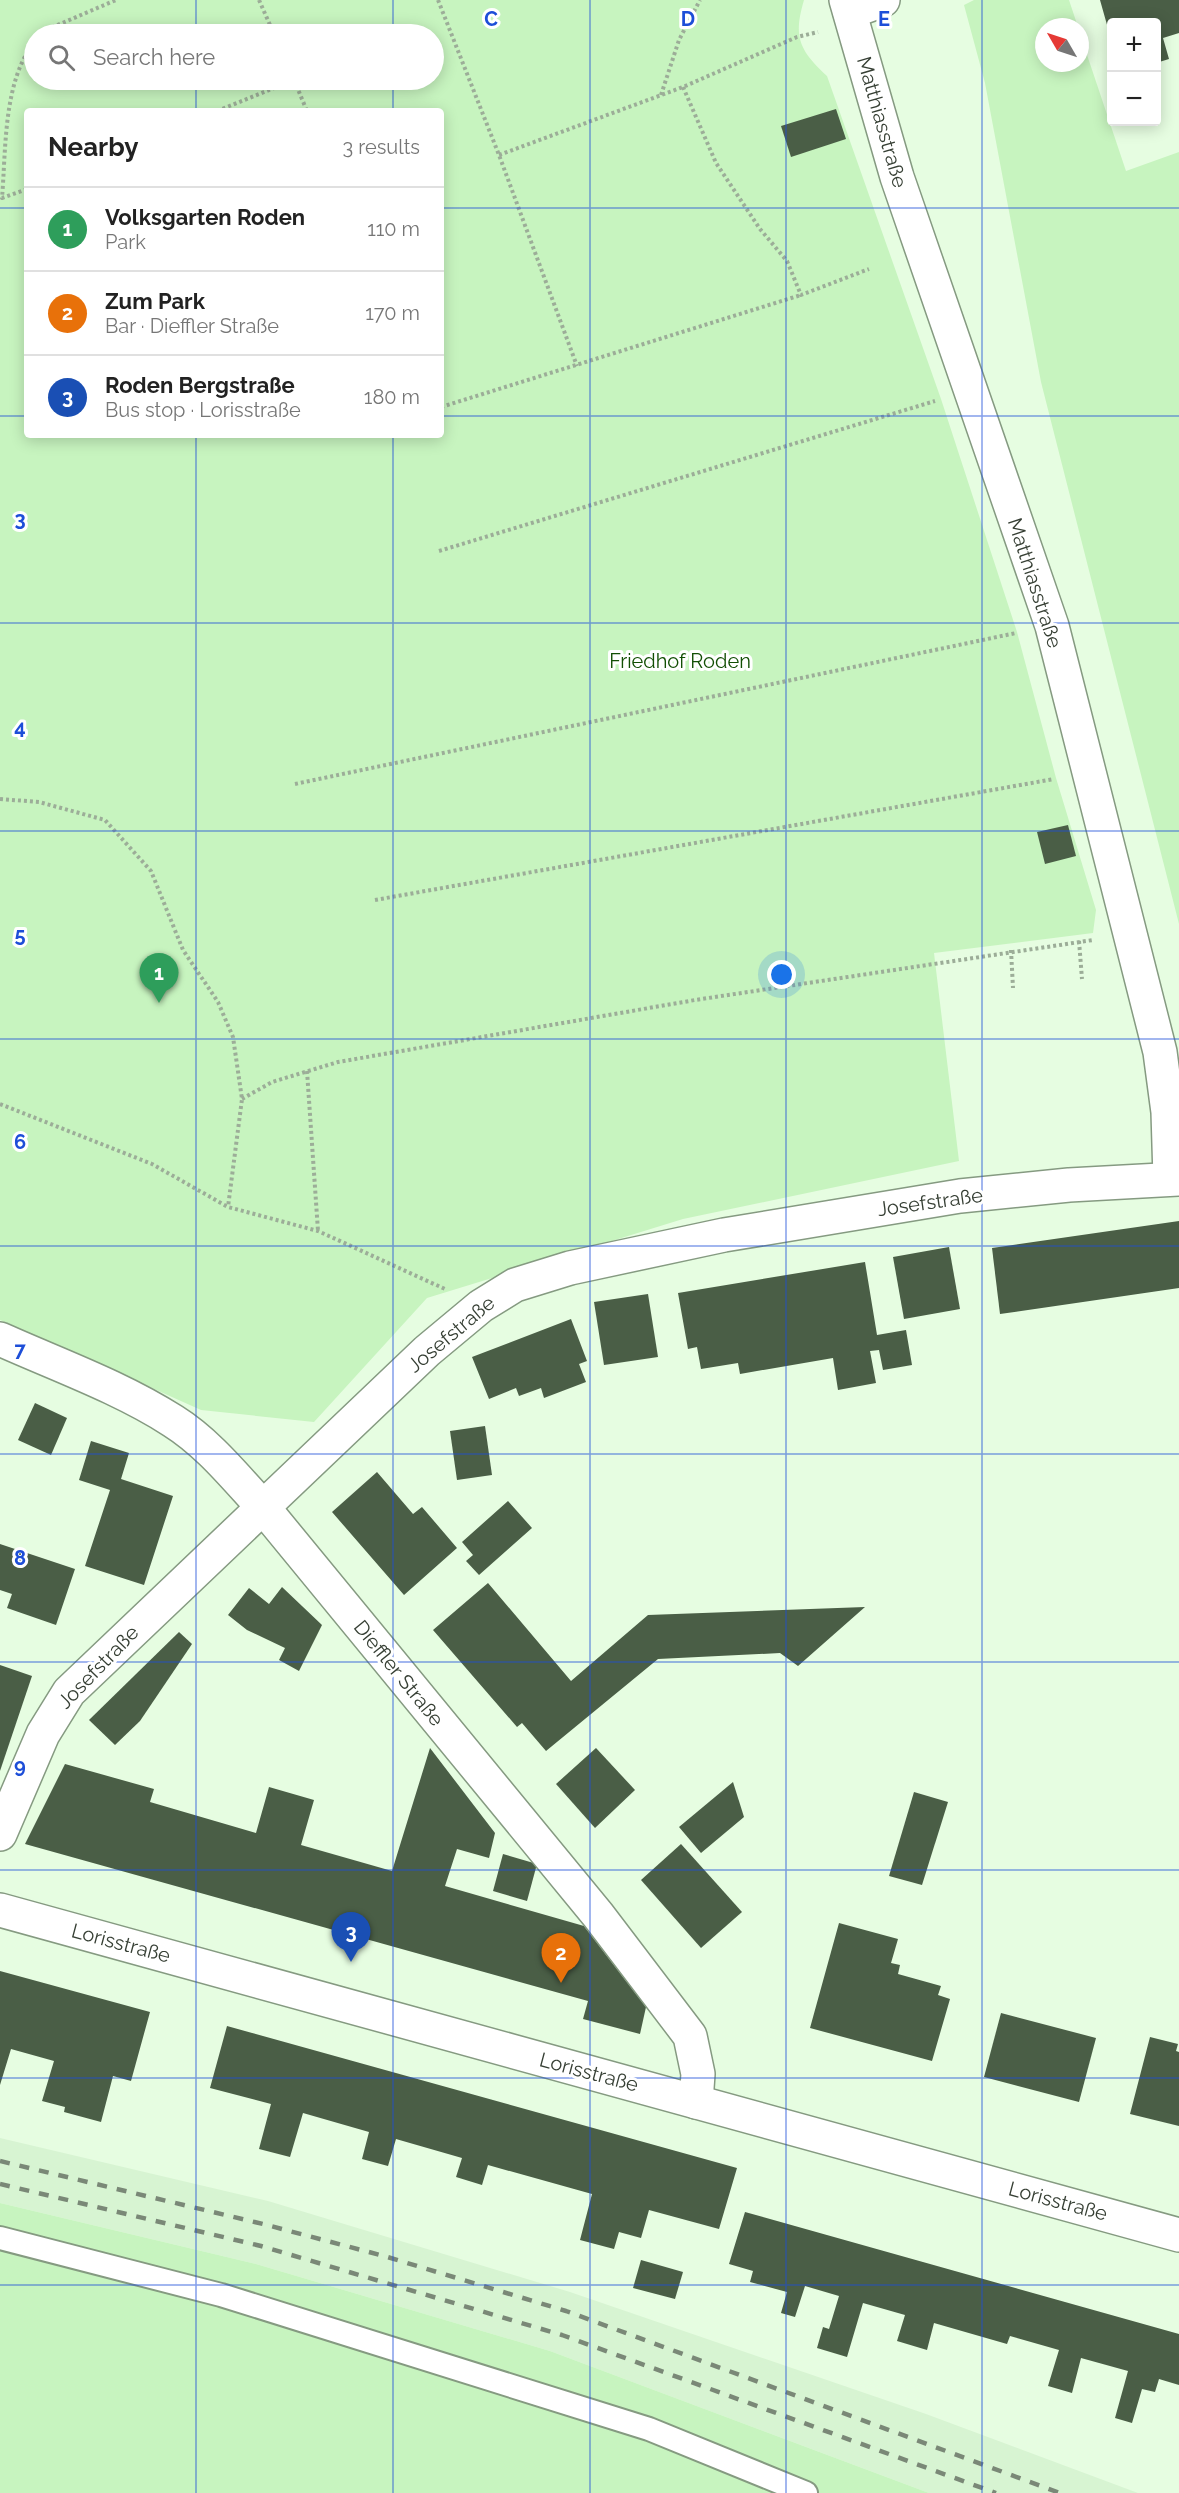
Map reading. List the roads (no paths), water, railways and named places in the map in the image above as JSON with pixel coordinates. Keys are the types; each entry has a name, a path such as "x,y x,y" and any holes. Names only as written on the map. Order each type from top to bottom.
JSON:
{"street":[{"path":"850,12 883,0"},
{"name":"Matthiasstraße","path":"850,12 897,177 1052,626 1160,1052 1174,1179"},
{"name":"Josefstraße","path":"0,1834 43,1734 69,1692 427,1351 481,1306 515,1285 570,1268 724,1235 960,1196 1069,1185 1174,1179"},
{"name":"Dieffler Straße","path":"0,1339 123,1394 174,1422 203,1444 262,1506 598,1915 690,2036 698,2074 696,2102"},
{"name":"Lorisstraße","path":"0,1910 1179,2235"}],"lane":[{"path":"0,2238 221,2295 649,2429 806,2493"}],"railway":[{"path":"0,2161 263,2224 384,2256 566,2311 1060,2493"},
{"path":"0,2184 261,2246 562,2335 996,2493"}],"place":[{"name":"Volksgarten Roden","path":"159,1003"},
{"name":"Roden Bergstraße","path":"351,1962"},
{"name":"Zum Park","path":"561,1983"}],"park label":[{"name":"Friedhof Roden","path":"680,661"}]}
